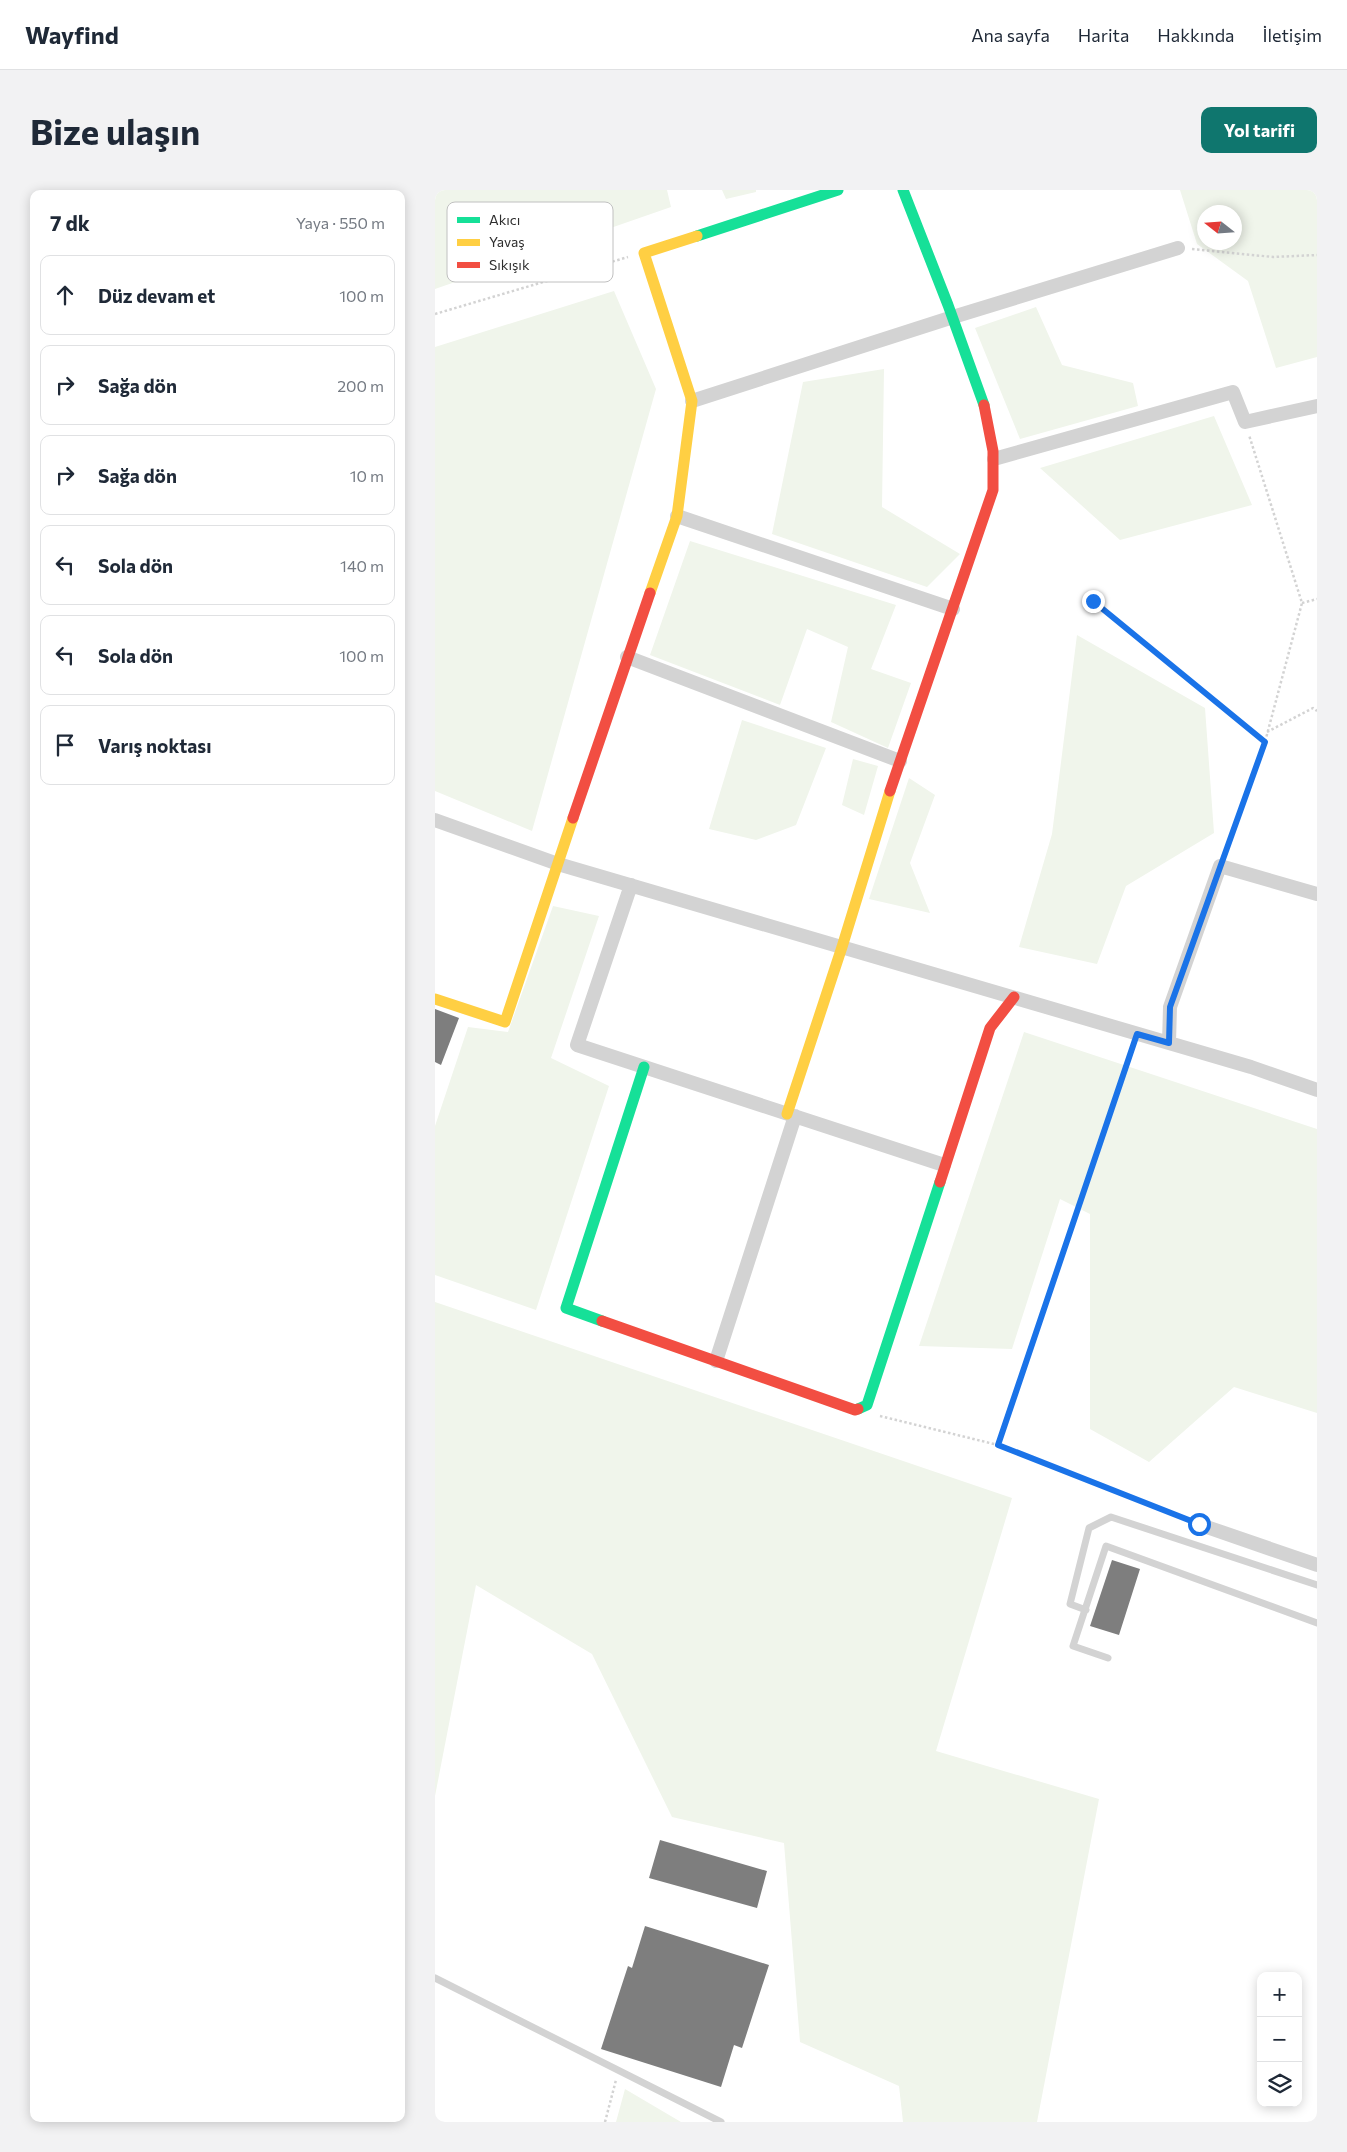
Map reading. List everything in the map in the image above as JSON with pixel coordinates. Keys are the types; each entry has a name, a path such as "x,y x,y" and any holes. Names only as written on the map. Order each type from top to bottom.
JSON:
{"street":[{"path":"435,999 505,1022 627,657 677,516 692,401 644,253 839,190"},
{"path":"716,1361 843,947 879,823 993,490 994,459 989,420 953,317 903,190"},
{"path":"692,401 953,317 1178,248"},
{"path":"994,459 1233,392 1245,422 1317,406"},
{"path":"677,516 953,609"},
{"path":"627,657 900,761"},
{"path":"435,820 558,864 1251,1067 1317,1090"},
{"path":"1169,1043 1170,1007 1220,866 1317,894"},
{"path":"631,885 577,1045 944,1165"},
{"path":"644,1067 566,1308 855,1410 867,1406 990,1028 1014,997"},
{"path":"1199,1524 1317,1564"}],"lane":[{"path":"1086,1610 1070,1604 1089,1528 1111,1517 1317,1585"},
{"path":"1108,1658 1073,1646 1107,1546 1317,1623"},
{"path":"435,1978 721,2122"}],"path":[{"path":"1178,248 1273,257 1317,255"},
{"path":"613,262 644,253"},
{"path":"435,314 545,282"},
{"path":"1220,866 1265,742 1303,603 1245,422"},
{"path":"1303,603 1317,599"},
{"path":"1093,601 1265,742"},
{"path":"1267,732 1313,708 1317,711"},
{"path":"998,1445 1137,1034"},
{"path":"855,1410 998,1445 1199,1524"},
{"path":"605,2122 618,2071"}],"shaded area":[{"path":"435,190 667,190 671,207 613,227 613,202 447,202 447,282 455,282 435,289"},
{"path":"722,190 756,190 756,192 726,199"},
{"path":"1180,190 1317,190 1317,357 1276,368 1248,281 1205,250 1242,250 1242,205 1197,205 1197,244"},
{"path":"614,291 656,389 532,831 435,791 435,347"},
{"path":"1036,307 1062,365 1133,383 1138,406 1020,439 975,328"},
{"path":"884,369 882,507 960,554 927,587 772,534 803,382"},
{"path":"1214,416 1252,505 1120,540 1040,468"},
{"path":"690,541 896,605 871,669 911,683 888,748 831,722 848,647 807,629 780,705 650,655"},
{"path":"1077,635 1205,708 1214,833 1126,886 1097,964 1019,947 1052,834"},
{"path":"742,720 826,748 796,825 756,840 709,829"},
{"path":"853,759 878,766 864,815 842,805"},
{"path":"909,778 935,795 910,863 930,913 869,899"},
{"path":"553,906 599,916 551,1058 609,1086 536,1310 435,1275 435,1126 468,1027 508,1032"},
{"path":"1024,1032 1317,1129 1317,1413 1234,1387 1149,1462 1090,1429 1090,1214 1060,1199 1012,1349 919,1346"},
{"path":"435,1302 1012,1498 936,1751 1099,1799 1037,2122 903,2122 899,2086 800,2042 784,1843 672,1817 592,1654 476,1585 435,1796"},
{"path":"625,2089 681,2122 616,2122"}],"building":[{"path":"435,1009 459,1018 441,1065 435,1062"},
{"path":"1112,1560 1140,1569 1119,1635 1090,1626"},
{"path":"660,1840 767,1871 757,1908 649,1878"},
{"path":"645,1926 769,1965 742,2048 734,2045 721,2087 601,2049 628,1966 632,1968"}],"traffic: fast":[{"path":"697,236 838,190"},
{"path":"903,190 948,305 984,405"},
{"path":"602,1321 566,1308 644,1067"},
{"path":"858,1409 867,1405 940,1182"}],"traffic: slow":[{"path":"650,593 677,516 692,401 644,253 697,236"},
{"path":"787,1114 842,947 890,791"},
{"path":"435,999 505,1022 573,818"}],"traffic: jam":[{"path":"890,791 993,490 993,451 984,405"},
{"path":"573,818 650,593"},
{"path":"940,1182 990,1028 1014,997"},
{"path":"602,1321 855,1410 858,1409"}],"route":[{"path":"1093,601 1265,742 1170,1007 1169,1043 1137,1034 998,1445 1199,1524"}]}
